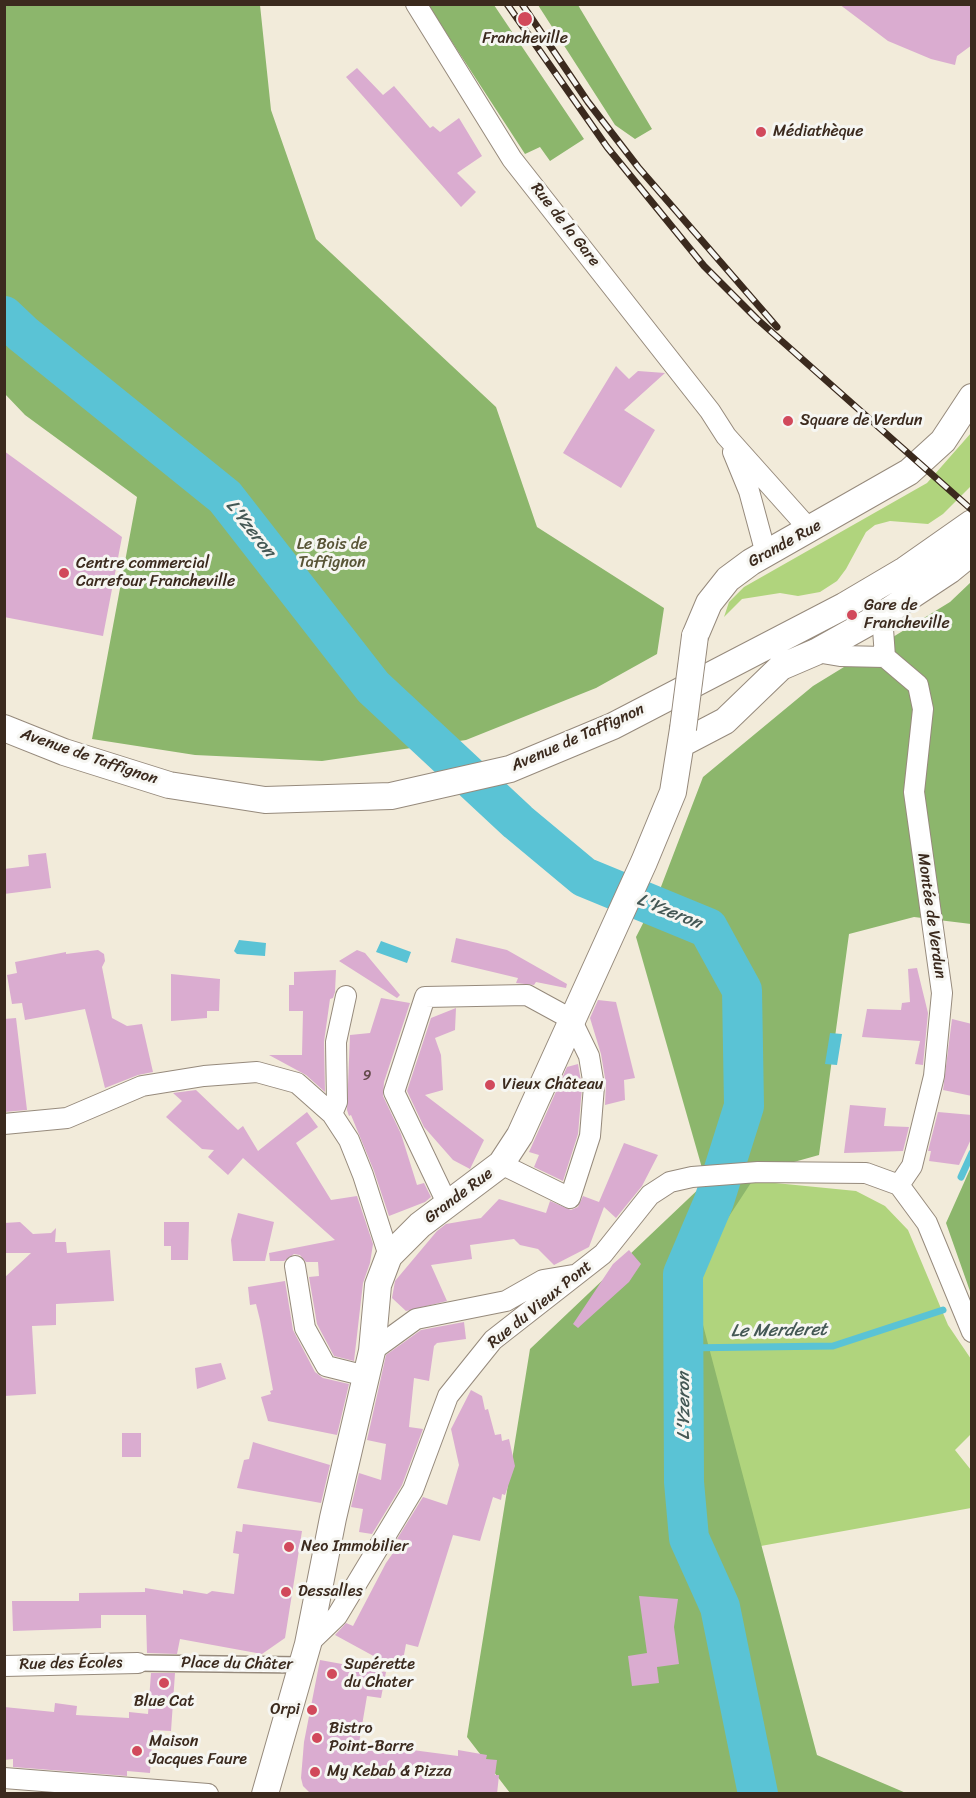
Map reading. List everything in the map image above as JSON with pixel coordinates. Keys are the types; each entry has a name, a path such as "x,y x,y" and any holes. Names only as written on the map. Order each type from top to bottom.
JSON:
{"street":[{"name":"Rue de la Gare","path":"416,4 512,159 710,411 726,436 810,531"},
{"name":"Grande Rue","path":"304,1655 372,1351 378,1285 390,1256 420,1225 501,1164 520,1135 644,862 673,792 695,636 709,603 728,579 766,554 810,531 909,472 943,441 970,403"},
{"name":"Rue de la Gare","path":"726,436 749,491 766,554"},
{"name":"Avenue de Taffignon","path":"4,728 64,752 169,784 265,800 391,796 510,769 613,726 844,606 905,570 972,523"},
{"path":"682,737 725,721 781,667 816,652 882,615 950,570 972,552"},
{"path":"816,652 840,656 885,657 882,615"},
{"name":"Montée de Verdun","path":"885,657 918,685 923,709 914,792 942,993 934,1076 912,1166 899,1185"},
{"path":"448,1205 394,1092 425,997 527,995 575,1011 589,1056 594,1086 591,1136 570,1198 501,1164"},
{"path":"332,1114 337,1102 336,1042 346,996"},
{"path":"4,1124 67,1118 142,1086 257,1072 297,1083 332,1114 348,1140 363,1175 390,1256"},
{"name":"Rue du Vieux Pont","path":"304,1655 337,1616 413,1490 448,1396 493,1340 603,1254 650,1195 670,1182 692,1177 758,1172 866,1173 899,1185"},
{"path":"899,1185 927,1223 972,1332"},
{"path":"295,1266 305,1328 326,1366 366,1377"},
{"path":"372,1351 416,1319 506,1301 543,1280 577,1274"},
{"name":"Place du Châter","path":"138,1663 304,1655 265,1792"},
{"name":"Rue des Écoles","path":"4,1666 138,1663"},
{"path":"4,1778 173,1789 208,1794"}],"green space":[{"name":"Le Bois de Taffignon","path":"5,4 260,5 271,110 316,239 496,407 537,527 664,608 657,654 596,688 466,740 322,761 195,755 92,739 137,497 25,415 5,394"},
{"path":"428,5 494,5 584,139 550,161 540,147 525,154"},
{"path":"538,5 578,5 652,129 635,139 615,125"},
{"path":"971,433 971,486 943,514 928,524 890,521 875,525 866,532 837,581 820,592 798,596 780,593 742,599 724,617 729,602 744,587 927,483"},
{"path":"971,582 971,924 914,917 849,934 819,1155 758,1172 690,1276 817,1755 906,1793 510,1793 467,1737 530,1349 706,1182 636,937 659,892 703,777 813,686 950,602"},
{"path":"971,1167 971,1294 946,1223"},
{"path":"745,1180 856,1191 885,1206 908,1230 948,1325 971,1359 971,1434 955,1450 971,1470 971,1508 711,1555 690,1276"}],"water":[{"path":"239,940 266,943 265,956 237,954 234,951"},
{"path":"381,941 411,952 407,963 376,952"},
{"path":"830,1033 842,1034 837,1065 825,1064"}],"building":[{"path":"839,4 972,4 972,45 957,56 955,65 931,59 888,41"},
{"path":"357,68 383,95 394,86 430,128 433,126 440,132 459,118 482,156 457,173 476,192 461,207 346,77"},
{"path":"616,366 629,379 638,371 665,373 624,410 655,430 621,488 563,453"},
{"path":"4,451 122,537 103,636 4,617"},
{"path":"46,853 51,888 4,894 4,869 29,866 28,855"},
{"path":"456,938 507,950 567,984 566,988 536,982 534,985 516,983 518,978 451,962"},
{"path":"98,950 104,954 105,961 102,967 112,1018 127,1026 142,1024 153,1072 138,1075 105,1088 85,1009 25,1020 22,1003 12,1004 7,975 17,973 15,962 66,952 66,954"},
{"path":"357,950 365,953 400,995 397,998 339,961"},
{"path":"917,968 928,1013 923,1065 915,1064 920,1041 862,1037 867,1009 901,1010 902,1003 910,1002 908,969"},
{"path":"336,970 335,992 333,998 330,999 324,1042 325,1092 306,1075 269,1055 302,1055 303,1011 289,1011 289,985 294,985 294,972"},
{"path":"171,974 220,979 219,1011 207,1011 207,1018 171,1021"},
{"path":"381,998 410,1003 384,1082 383,1096 401,1134 417,1185 424,1183 431,1197 425,1202 389,1216 374,1171 347,1110 350,1035 370,1033"},
{"path":"598,1000 616,1002 635,1078 624,1080 625,1100 605,1105 606,1084 601,1054 590,1018"},
{"path":"456,1008 455,1030 435,1038 441,1055 443,1090 425,1095 484,1140 470,1169 453,1160 424,1127 407,1091 431,1018"},
{"path":"16,1018 27,1110 4,1112 4,1019"},
{"path":"952,1019 972,1024 972,1096 943,1090"},
{"path":"578,1064 582,1087 578,1134 563,1181 534,1167 539,1155 529,1152 567,1067"},
{"path":"196,1090 238,1130 243,1126 258,1151 307,1112 318,1127 296,1143 331,1200 357,1196 373,1244 370,1263 363,1283 354,1361 334,1356 317,1324 309,1277 319,1276 318,1262 306,1262 300,1255 294,1254 284,1261 270,1261 269,1253 335,1240 243,1158 228,1175 208,1157 214,1150 202,1149 166,1117 182,1101 173,1093"},
{"path":"850,1105 886,1108 884,1126 909,1127 903,1151 844,1153"},
{"path":"938,1112 972,1115 972,1137 959,1165 929,1161 931,1151 928,1151"},
{"path":"624,1143 658,1155 642,1186 616,1218 604,1207 589,1247 554,1265 538,1249 520,1245 514,1239 470,1245 472,1259 431,1265 447,1301 406,1311 392,1298 395,1281 437,1231 446,1224 481,1218 499,1199 546,1213 550,1201 571,1210 578,1207 583,1196 599,1202"},
{"path":"238,1213 274,1222 265,1261 233,1261 231,1240"},
{"path":"20,1222 33,1234 51,1233 56,1228 55,1242 66,1242 67,1253 110,1250 114,1301 56,1304 56,1325 32,1326 36,1394 4,1396 4,1278 31,1253 4,1253 4,1223"},
{"path":"164,1222 189,1222 188,1260 171,1260 171,1246 164,1246"},
{"path":"629,1250 641,1264 629,1282 578,1328 573,1324 613,1264"},
{"path":"285,1281 293,1330 315,1372 323,1378 349,1384 337,1435 268,1421 261,1397 271,1394 270,1391 273,1390 260,1320 256,1304 250,1305 248,1287"},
{"path":"464,1322 466,1339 437,1343 434,1346 429,1381 414,1378 409,1427 423,1429 402,1485 372,1534 359,1532 363,1509 351,1507 359,1473 381,1480 386,1444 367,1440 386,1355 421,1330"},
{"path":"221,1363 226,1379 197,1389 195,1368"},
{"path":"471,1390 482,1396 495,1435 501,1434 502,1441 509,1439 515,1466 505,1495 502,1494 501,1500 493,1497 480,1541 453,1535 418,1647 406,1644 401,1671 335,1635 346,1623 353,1626 386,1563 402,1540 397,1539 423,1497 447,1505 459,1465 451,1429"},
{"path":"122,1433 141,1433 141,1457 122,1457"},
{"path":"253,1442 330,1465 321,1503 237,1488 244,1460 249,1459"},
{"path":"243,1524 302,1531 285,1638 262,1654 180,1639 177,1654 147,1653 146,1615 101,1615 101,1628 13,1631 12,1601 79,1601 79,1593 145,1592 145,1588 183,1594 183,1590 207,1594 212,1591 234,1594 239,1554 233,1553 236,1531 242,1532"},
{"path":"639,1596 678,1599 674,1627 679,1664 657,1667 659,1683 632,1686 628,1656 647,1653"},
{"path":"320,1660 386,1672 381,1698 367,1696 359,1743 458,1756 458,1750 487,1755 486,1759 497,1760 495,1775 499,1775 497,1794 311,1794 303,1786 301,1778 304,1742"},
{"path":"151,1673 175,1673 171,1731 153,1730 150,1773 127,1771 127,1776 13,1767 13,1759 4,1760 4,1707 54,1712 55,1703 77,1706 76,1715 129,1718 129,1712 148,1714"}],"waterway":[{"name":"L'Yzeron","path":"4,316 23,334 225,497 373,687 518,822 584,877 708,928 742,990 744,1106 714,1201 683,1274 684,1482 689,1538 720,1607 758,1794"},
{"name":"Le Merderet","path":"961,1177 972,1153"},
{"name":"Le Merderet","path":"682,1348 833,1346 943,1310"}],"railway":[{"path":"507,4 607,147 704,266 757,319 972,510"},
{"path":"522,4 588,102 638,167 777,327"}],"place":[{"name":"Francheville","path":"525,19"},
{"name":"Médiathèque","path":"761,132"},
{"name":"Square de Verdun","path":"788,421"},
{"name":"Centre commercial Carrefour Francheville","path":"64,573"},
{"name":"Gare de Francheville","path":"852,615"},
{"name":"Vieux Château","path":"490,1085"},
{"name":"Neo Immobilier","path":"289,1547"},
{"name":"Dessalles","path":"286,1592"},
{"name":"Supérette du Chater","path":"332,1674"},
{"name":"Blue Cat","path":"164,1683"},
{"name":"Orpi","path":"312,1710"},
{"name":"Bistro Point-Barre","path":"317,1738"},
{"name":"Maison Jacques Faure","path":"137,1751"},
{"name":"My Kebab & Pizza","path":"315,1772"}]}
